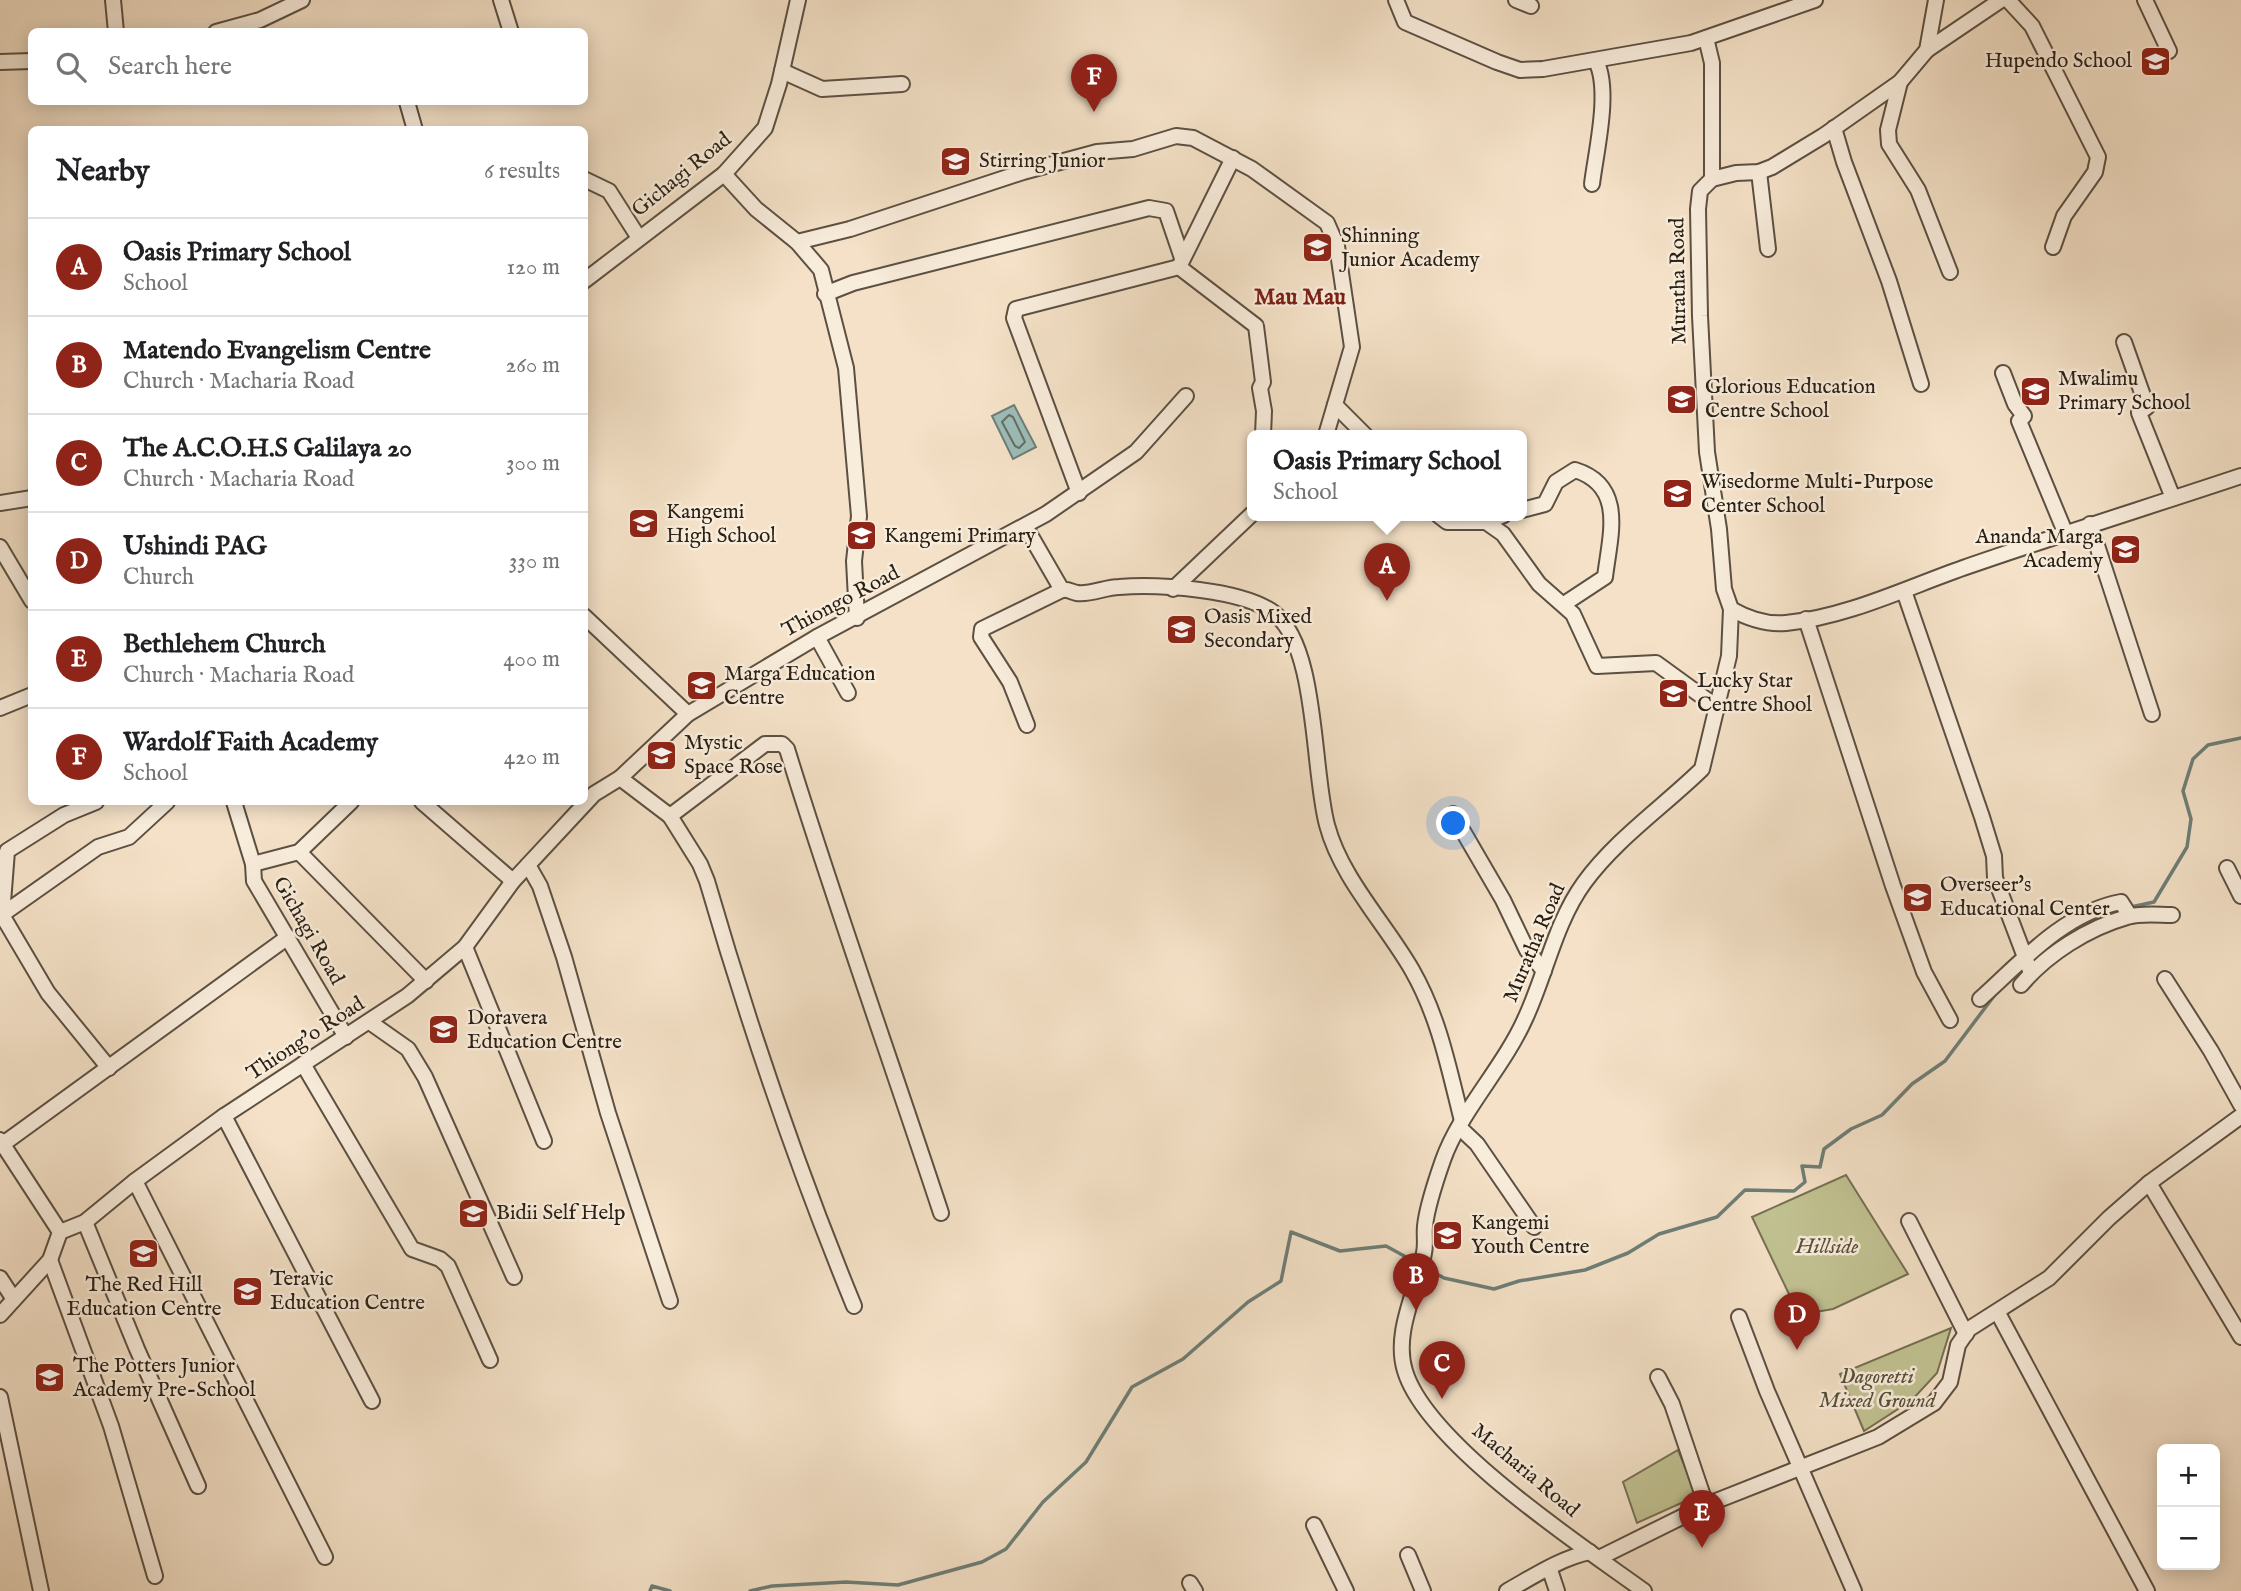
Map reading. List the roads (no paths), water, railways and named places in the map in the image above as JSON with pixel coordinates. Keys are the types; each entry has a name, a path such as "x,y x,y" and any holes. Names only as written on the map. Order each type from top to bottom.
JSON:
{"street":[{"path":"113,0 116,28"},
{"path":"231,28 260,20 302,0"},
{"path":"501,0 510,28"},
{"name":"Gichagi Road","path":"588,278 724,174 765,128 782,71 798,0"},
{"path":"1396,0 1405,22 1520,70 1596,61 1706,38 1815,0"},
{"path":"1516,0 1531,6"},
{"path":"1927,50 1936,0"},
{"path":"1706,38 1712,63 1712,179 1736,173 1759,172 1834,128 1900,82 1927,50 2001,0"},
{"path":"2008,0 2032,26 2098,157 2095,172 2064,216 2053,247"},
{"path":"2145,0 2169,51"},
{"path":"0,62 28,61"},
{"path":"1592,184 1601,116 1601,70 1596,61"},
{"path":"782,71 822,89 902,84"},
{"path":"1900,82 1888,130 1889,144 1918,190 1950,272"},
{"path":"408,105 414,126"},
{"path":"1834,128 1889,281 1921,384"},
{"path":"797,242 850,229 1023,172 1097,152 1133,149 1176,136 1212,145 1290,194 1328,223 1336,246 1352,347 1328,430"},
{"path":"1079,493 1018,330 1014,318 1016,309 1181,263 1233,158"},
{"path":"1759,172 1768,249"},
{"path":"724,174 756,209 797,242 821,270 846,368 859,516 854,561 857,618"},
{"name":"Muratha Road","path":"1461,1124 1512,1046 1569,905 1596,867 1702,769 1729,656 1731,608 1724,589 1719,529 1707,452 1700,316 1698,209 1700,191 1712,179"},
{"path":"588,181 609,191 639,238"},
{"path":"825,294 853,283 1149,208 1166,211 1181,263 1256,326 1263,382 1259,388 1264,411 1263,430"},
{"path":"2124,342 2147,407 2139,413 2173,498"},
{"path":"2003,373 2015,404 2024,416 2019,421 2065,532"},
{"name":"Thiongo Road","path":"620,778 688,714 817,637 1026,526 1079,493 1136,452 1186,396"},
{"path":"1335,405 1360,430"},
{"path":"1527,509 1545,504 1556,482 1575,470 1594,476 1606,491 1612,528 1605,577 1564,604"},
{"path":"1731,608 1751,620 1782,623 1806,619 1904,591 2065,532 2240,479"},
{"path":"0,503 28,499"},
{"path":"1173,589 1247,519"},
{"path":"1446,521 1486,522 1503,534 1539,584 1573,614 1597,666 1656,663 1718,708"},
{"path":"2090,524 2152,714"},
{"path":"1026,526 1062,590"},
{"path":"0,547 28,594"},
{"path":"1027,725 1010,682 981,637 982,629 1062,590 1077,593 1118,587 1226,594 1252,601 1272,612 1290,630 1304,663 1318,785 1327,826 1352,878 1423,991 1434,1015 1461,1124 1534,1227"},
{"path":"1904,591 1982,817 1994,856 1995,878 2027,964 2021,985"},
{"path":"1806,619 1893,886 1924,972 1950,1020"},
{"path":"588,620 688,714"},
{"path":"817,637 848,693"},
{"path":"0,707 28,696"},
{"path":"670,816 765,744 782,744 788,749 830,888 862,973 941,1213"},
{"path":"620,778 670,816 700,864 745,1009 803,1178 854,1306"},
{"name":"Thiong'o Road","path":"589,789 620,778"},
{"path":"89,805 64,815 7,851 1,915 48,993 109,1068"},
{"path":"1,915 98,847 129,836 164,805"},
{"name":"Gichagi Road","path":"235,805 253,864 254,881 346,1037"},
{"path":"253,864 299,852 348,805"},
{"path":"425,805 513,881"},
{"name":"Thiong'o Road","path":"60,1232 85,1222 135,1181 224,1116 371,1023 426,981 465,947 513,881 576,805"},
{"path":"1453,814 1503,900 1527,950 1544,971"},
{"path":"299,852 426,981"},
{"path":"528,865 540,886 564,957 608,1113 670,1301"},
{"path":"2227,867 2241,896"},
{"path":"1980,999 2027,964 2069,924 2104,905 2121,901 2130,916"},
{"path":"2027,964 2080,936 2130,916 2172,915"},
{"path":"0,1314 50,1260 60,1232 2,1142 109,1068 288,937"},
{"path":"465,947 544,1141"},
{"path":"2165,979 2211,1051 2241,1105"},
{"path":"371,1023 408,1049 425,1077 514,1277"},
{"path":"303,1064 412,1250 440,1259 448,1266 490,1360"},
{"path":"224,1116 372,1401"},
{"path":"1507,1591 1550,1570 1562,1560 1595,1555 1706,1505 1878,1437 1934,1403 1950,1382 1958,1345 1966,1334 2049,1278 2109,1218 2149,1183 2241,1116"},
{"name":"Macharia Road","path":"1461,1124 1443,1159 1429,1211 1424,1253 1402,1340 1405,1371 1420,1403 1467,1454 1504,1487 1644,1591"},
{"path":"135,1181 325,1557"},
{"path":"2149,1183 2241,1337"},
{"path":"1909,1221 1966,1334"},
{"path":"85,1222 137,1349 198,1486"},
{"path":"50,1260 111,1426 155,1576"},
{"path":"0,1278 13,1298"},
{"path":"1998,1313 2147,1591"},
{"path":"1739,1317 1767,1391 1854,1591"},
{"path":"1658,1377 1672,1404 1706,1505"},
{"path":"0,1397 41,1591"},
{"path":"1314,1525 1346,1591"},
{"path":"1408,1555 1423,1591"},
{"path":"1550,1570 1557,1591"}],"water":[{"path":"1014,405 1036,447 1013,459 992,416"}],"waterway":[{"path":"2131,907 2154,902 2187,847 2191,819 2183,791 2193,759 2208,745 2241,738"},
{"path":"2063,940 2107,913"},
{"path":"2032,962 2048,950"},
{"path":"1424,1267 1444,1278 1494,1289 1519,1281 1585,1270 1628,1253 1659,1234 1717,1217 1745,1190 1794,1191 1805,1182 1802,1166 1820,1167 1824,1149 1851,1129 1882,1115 1912,1084 1945,1061 1997,992"},
{"path":"750,1591 772,1586 846,1582 898,1585 982,1562 1006,1549 1043,1502 1086,1462 1132,1387 1183,1359 1248,1302 1281,1281 1291,1232 1340,1251 1386,1246 1417,1263"},
{"path":"650,1591 652,1586 670,1591"}],"place":[{"name":"Hupendo School","path":"2155,61"},
{"name":"Wardolf Faith Academy","path":"1094,112"},
{"name":"Stirring Junior","path":"956,161"},
{"name":"Shinning Junior Academy","path":"1318,248"},
{"name":"Mwalimu Primary School","path":"2035,391"},
{"name":"Glorious Education Centre School","path":"1682,399"},
{"name":"Wisedorme Multi-Purpose Center School","path":"1678,494"},
{"name":"Kangemi High School","path":"643,524"},
{"name":"Kangemi Primary","path":"861,536"},
{"name":"Ananda Marga Academy","path":"2126,549"},
{"name":"Oasis Primary School","path":"1387,601"},
{"name":"Oasis Mixed Secondary","path":"1181,629"},
{"name":"Marga Education Centre","path":"701,686"},
{"name":"Lucky Star Centre Shool","path":"1674,693"},
{"name":"Mystic Space Rose","path":"661,755"},
{"name":"Overseer's Educational Center","path":"1917,897"},
{"name":"Doravera Education Centre","path":"444,1030"},
{"name":"Bidii Self Help","path":"473,1213"},
{"name":"Kangemi Youth Centre","path":"1448,1235"},
{"name":"The Red Hill Education Centre","path":"144,1253"},
{"name":"Teravic Education Centre","path":"247,1291"},
{"name":"Matendo Evangelism Centre","path":"1416,1311"},
{"name":"Ushindi PAG","path":"1797,1350"},
{"name":"The Potters Junior Academy Pre-School","path":"50,1378"},
{"name":"The A.C.O.H.S Galilaya 20","path":"1442,1399"},
{"name":"Bethlehem Church","path":"1702,1548"}],"district":[{"name":"Mau Mau","path":"1300,297"}],"park label":[{"name":"Hillside","path":"1827,1247"},
{"name":"Dagoretti Mixed Ground","path":"1877,1389"}]}
